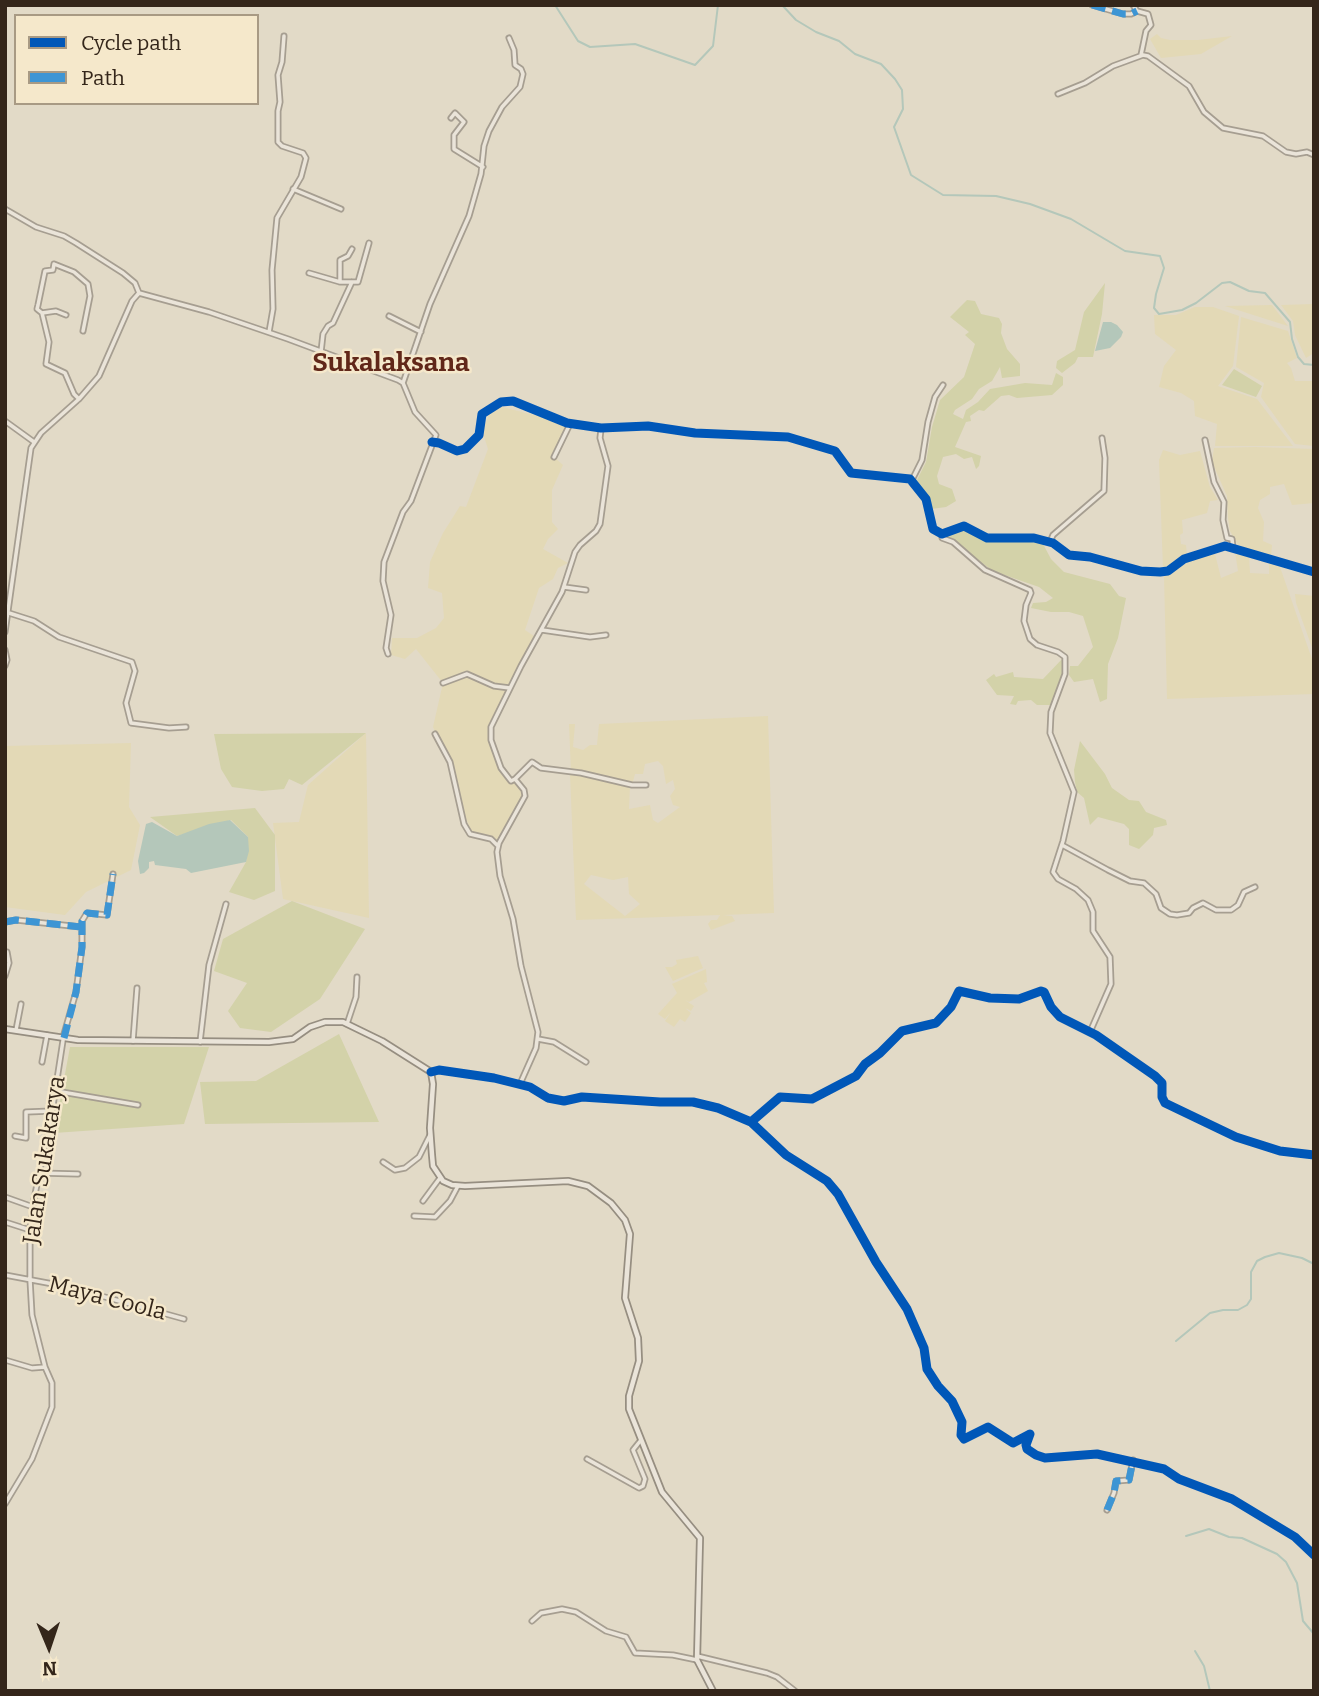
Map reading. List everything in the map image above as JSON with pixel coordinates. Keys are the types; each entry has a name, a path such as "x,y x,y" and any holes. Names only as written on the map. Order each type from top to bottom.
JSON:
{"main road":[{"path":"5,1028 64,1038 286,1042 310,1027 325,1022 347,1024 382,1041 431,1072 433,1084 430,1135 433,1166 440,1178 458,1186 506,1186 565,1181 582,1184 603,1196 625,1220 630,1234 625,1298 638,1338 639,1361 628,1403 666,1499 700,1538 697,1658 713,1691"}],"street":[{"path":"1092,5 1123,14 1131,15 1137,11"},
{"path":"1133,5 1137,11 1149,14 1152,24 1146,31 1141,55"},
{"path":"269,332 273,309 272,270 277,218 304,169 306,156 278,142 278,75 284,36"},
{"path":"388,654 386,648 391,615 383,581 384,562 436,435 415,412 403,383 430,304 469,216 483,167 484,146 489,131 502,107 516,92 522,80 523,74 515,65 514,50 509,38"},
{"path":"1059,94 1085,83 1113,65 1141,55 1155,60 1189,86 1204,112 1223,128 1264,136 1286,152 1307,152 1314,155"},
{"path":"451,118 455,113 464,122 454,136 454,149 483,167"},
{"path":"293,189 341,209"},
{"path":"5,209 36,228 64,236 76,243 123,273 135,283 139,293"},
{"path":"309,273 340,282 359,281 369,243"},
{"path":"340,282 340,260 348,256 352,249"},
{"path":"79,399 65,373 46,364 49,342 42,313 37,309 46,271 53,270 54,264 74,272 88,284 90,296 83,331"},
{"path":"320,352 323,334 333,323 352,282"},
{"path":"139,293 269,332 403,383"},
{"path":"5,632 27,466 34,442 99,376 132,301 139,293"},
{"path":"42,313 57,311 66,315"},
{"path":"389,316 421,332"},
{"path":"912,480 922,460 934,397 943,385"},
{"path":"432,442 457,451 465,449 479,435 482,414 501,402 513,401 570,424 601,428 648,426 695,433 788,437 835,451 851,472 912,480 926,499 933,529 953,542 985,570 1030,590 1024,621 1030,639 1037,645 1065,657 1065,674 1056,695 1050,733 1074,792 1054,876 1088,900 1093,912 1093,931 1110,957 1111,984 1090,1032"},
{"path":"5,421 34,442"},
{"path":"554,457 570,424"},
{"path":"601,428 600,438 608,466 600,524 575,552 564,587 492,722 491,733 501,768 511,781 532,762 541,768 581,773 632,785 646,785"},
{"path":"1050,542 1053,536 1104,491 1105,458 1102,438"},
{"path":"1205,440 1214,482 1224,502 1223,520 1227,538 1232,539 1233,548"},
{"path":"942,534 964,526 988,538 1034,538 1050,542 1069,555 1090,557 1141,571 1168,571 1184,559 1219,547 1233,548 1314,572"},
{"path":"564,587 586,590"},
{"path":"9,613 34,621 59,637 132,662 135,671 126,703 131,723 169,728 186,727"},
{"path":"542,630 590,637 606,635"},
{"path":"5,650 5,666"},
{"path":"443,683 467,674 494,686 510,688"},
{"path":"435,734 450,762 464,824 470,834 491,839 498,846"},
{"path":"515,779 524,790 525,796 498,846 500,876 513,919 538,1039 520,1084"},
{"path":"1062,845 1130,881 1144,883 1156,894 1161,908 1170,914 1189,913 1203,903 1216,910 1231,911 1238,905 1244,892 1255,887"},
{"path":"5,922 16,920 81,927 85,914 107,915 113,874"},
{"path":"200,1042 209,965 226,904"},
{"name":"Jalan Sukakarya","path":"5,1504 32,1459 52,1407 52,1383 44,1367 32,1315 30,1230 64,1038 76,992 82,947 81,927"},
{"path":"5,975 9,963 7,952"},
{"path":"347,1024 356,997 357,977"},
{"path":"133,1041 137,988"},
{"path":"751,1122 780,1097 812,1099 858,1074 865,1064 902,1031 936,1023 951,1007 958,992 990,998 1019,999 1043,992 1055,1012 1155,1076 1162,1083 1162,1097 1166,1103 1236,1138 1280,1151 1314,1155"},
{"path":"16,1030 21,1004"},
{"path":"42,1062 47,1035"},
{"path":"538,1039 554,1042 586,1062"},
{"path":"431,1072 439,1070 477,1075 520,1084 548,1098 564,1101 582,1097 703,1103 751,1122 786,1155 827,1181 838,1194 876,1262 907,1309 924,1348 928,1369 938,1386 952,1401 961,1422 961,1435 964,1439 982,1429 991,1428 1013,1443 1030,1434 1027,1449 1032,1454 1045,1458 1097,1454 1164,1469 1180,1479 1232,1499 1295,1537 1313,1554"},
{"path":"56,1091 138,1105"},
{"path":"15,1136 26,1138 25,1112 52,1111"},
{"path":"383,1162 395,1170 405,1168 419,1157 430,1135"},
{"path":"39,1173 78,1174"},
{"path":"423,1201 440,1178"},
{"path":"414,1216 435,1217 450,1201 458,1186"},
{"path":"5,1197 33,1208"},
{"path":"5,1222 30,1230"},
{"name":"Maya Coola","path":"5,1275 69,1287 184,1319"},
{"path":"5,1360 32,1368 44,1367"},
{"path":"587,1458 636,1487 642,1487 645,1479 633,1450 641,1440"},
{"path":"1107,1510 1116,1481 1129,1480 1133,1461"},
{"path":"532,1621 541,1613 550,1610 569,1610 606,1631 626,1637 635,1653 697,1658 767,1673 795,1691"}],"shaded area":[{"path":"1157,34 1170,40 1232,36 1201,54 1161,58 1150,39"},
{"path":"1314,304 1314,353 1306,358 1295,335 1293,321 1281,305"},
{"path":"1272,305 1288,326 1225,306"},
{"path":"1195,307 1213,307 1239,316 1233,366 1218,386 1257,399 1293,446 1215,446 1217,424 1195,416 1194,401 1181,393 1159,387 1164,366 1176,350 1155,334 1154,315 1176,315"},
{"path":"1241,317 1288,331 1297,358 1287,363 1295,381 1314,381 1314,446 1295,444 1261,397 1264,383 1236,367"},
{"path":"1103,322 1117,325 1123,332 1110,348 1095,351"},
{"path":"494,405 570,424 554,457 563,465 552,490 552,522 558,529 543,549 568,563 558,568 553,579 539,588 525,630 537,638 492,722 492,743 499,762 511,781 524,790 498,846 473,835 456,795 450,762 433,727 443,683 416,649 405,659 391,655 392,638 417,638 436,628 444,618 442,593 428,588 430,562 443,533 460,506 466,507 488,449 482,430"},
{"path":"1214,448 1314,449 1314,503 1292,505 1284,484 1270,487 1270,494 1260,500 1258,508 1264,522 1263,541 1272,545 1271,557 1238,545 1230,531 1227,496 1212,462"},
{"path":"1163,450 1180,455 1200,451 1210,487 1218,500 1210,501 1207,513 1182,520 1181,544 1186,545 1187,555 1163,569 1159,460"},
{"path":"1235,552 1249,557 1250,573 1269,574 1269,563 1280,567 1314,665 1314,694 1167,699 1164,576 1182,562 1215,554 1221,578 1238,571"},
{"path":"1295,594 1314,596 1314,653 1296,603"},
{"path":"768,716 774,913 723,915 732,916 735,921 711,930 708,924 711,920 717,920 720,915 576,920 570,774 630,786 629,809 650,805 653,820 658,823 680,807 673,805 670,796 675,789 673,780 666,784 663,766 658,761 645,764 643,774 635,774 632,785 571,772 569,724 575,724 573,747 583,750 590,745 597,745 599,724","holes":["591,875 613,880 628,877 629,894 640,904 625,916 584,884"]},
{"path":"366,733 369,918 283,899 273,823 299,822 308,785"},
{"path":"131,743 129,807 140,825 131,870 86,892 65,915 5,907 5,746"},
{"path":"230,820 248,837 249,851 246,862 191,873 186,869 155,865 154,861 149,862 149,868 140,874 138,861 146,824 152,822 177,836 209,824"},
{"path":"698,956 703,968 673,981 665,967 677,964 676,960"},
{"path":"706,969 707,982 704,983 708,991 689,1002 685,1000 694,1006 691,1011 685,1008 691,1013 685,1022 680,1019 674,1027 665,1021 671,1012 665,1019 658,1014 677,993 672,984"}],"green space":[{"path":"1105,283 1093,357 1078,357 1075,363 1062,373 1056,368 1057,361 1075,350 1084,312"},
{"path":"967,300 975,301 981,314 999,318 1007,349 1020,364 1020,376 1002,378 1000,367 992,381 979,389 972,399 953,414 963,419 966,410 990,389 1025,383 1052,385 1056,373 1063,377 1063,385 1052,395 1017,398 1001,396 984,411 979,410 970,416 971,421 966,422 955,447 981,456 979,466 976,469 972,457 964,459 956,454 943,457 937,476 939,484 952,489 956,501 946,507 931,509 916,482 926,462 940,400 964,377 975,344 965,335 969,332 950,317"},
{"path":"1234,369 1262,386 1256,397 1222,385"},
{"path":"963,529 977,537 1042,542 1051,559 1064,572 1110,584 1119,596 1126,598 1118,638 1108,664 1107,699 1100,702 1093,679 1074,682 1069,675 1070,666 1078,666 1093,647 1083,616 1031,608 1033,603 1046,602 1053,598 1039,587 993,571 946,536"},
{"path":"1063,658 1063,677 1051,705 1037,705 1031,700 1018,701 1016,705 1010,704 1014,696 997,695 986,680 994,674 996,677 1013,672 1014,677 1043,679"},
{"path":"366,733 302,785 289,779 284,789 262,791 232,787 221,769 214,734"},
{"path":"1080,741 1112,788 1129,800 1139,801 1146,812 1166,820 1167,825 1154,828 1153,835 1139,849 1129,845 1129,829 1124,824 1098,817 1090,825 1084,798 1077,792 1075,782 1074,770"},
{"path":"255,808 275,835 275,891 254,900 229,892 246,862 248,837 231,820 177,836 150,817"},
{"path":"292,901 365,929 320,999 271,1032 240,1028 228,1011 247,983 214,971 223,939"},
{"path":"339,1034 379,1122 205,1124 200,1082 256,1081"},
{"path":"70,1047 209,1047 184,1124 54,1133"}],"waterway":[{"path":"555,5 578,41 590,47 635,44 695,65 713,46 718,5"},
{"path":"782,5 796,20 839,41 855,54 881,64 895,79 902,90 903,109 894,127 911,175 943,195 996,196 1030,204 1071,219 1125,251 1160,256 1164,268 1154,308 1159,314 1182,310 1222,283 1230,282 1249,291 1265,293 1290,322 1298,357 1304,364 1314,365"},
{"path":"1176,1341 1210,1313 1238,1310 1247,1305 1251,1299 1251,1272 1257,1261 1279,1253 1302,1258 1314,1264"},
{"path":"1186,1536 1209,1529 1229,1537 1242,1538 1277,1554 1286,1562 1297,1583 1303,1621 1314,1634"},
{"path":"1195,1651 1204,1666 1210,1691"}],"marked path":[{"path":"1092,5 1123,14 1137,11"},
{"path":"64,1038 76,992 82,947 82,921 87,913 107,915 113,874"},
{"path":"5,922 16,920 81,927"},
{"path":"1107,1510 1116,1481 1129,1480 1133,1460"}],"cycle path":[{"path":"432,442 457,451 465,449 479,435 482,414 501,402 513,401 567,423 601,428 648,426 695,433 788,437 835,451 851,473 910,479 926,499 933,529 942,534 964,526 987,538 1034,538 1053,543 1069,555 1090,557 1141,571 1160,572 1168,571 1184,559 1225,546 1314,572"},
{"path":"751,1122 780,1097 812,1099 856,1076 865,1064 902,1031 936,1023 951,1007 959,991 990,998 1019,999 1041,991 1060,1017 1096,1035 1155,1076 1162,1083 1165,1103 1236,1137 1280,1151 1314,1155"},
{"path":"431,1072 439,1070 494,1078 530,1087 548,1098 564,1101 582,1097 693,1102 718,1108 751,1122 786,1155 827,1181 838,1194 876,1262 907,1309 924,1348 927,1369 952,1401 962,1422 961,1435 964,1439 988,1427 1013,1443 1030,1434 1027,1449 1045,1458 1097,1454 1164,1469 1179,1479 1232,1499 1295,1537 1314,1555"}],"district":[{"name":"Sukalaksana","path":"391,364"}]}
